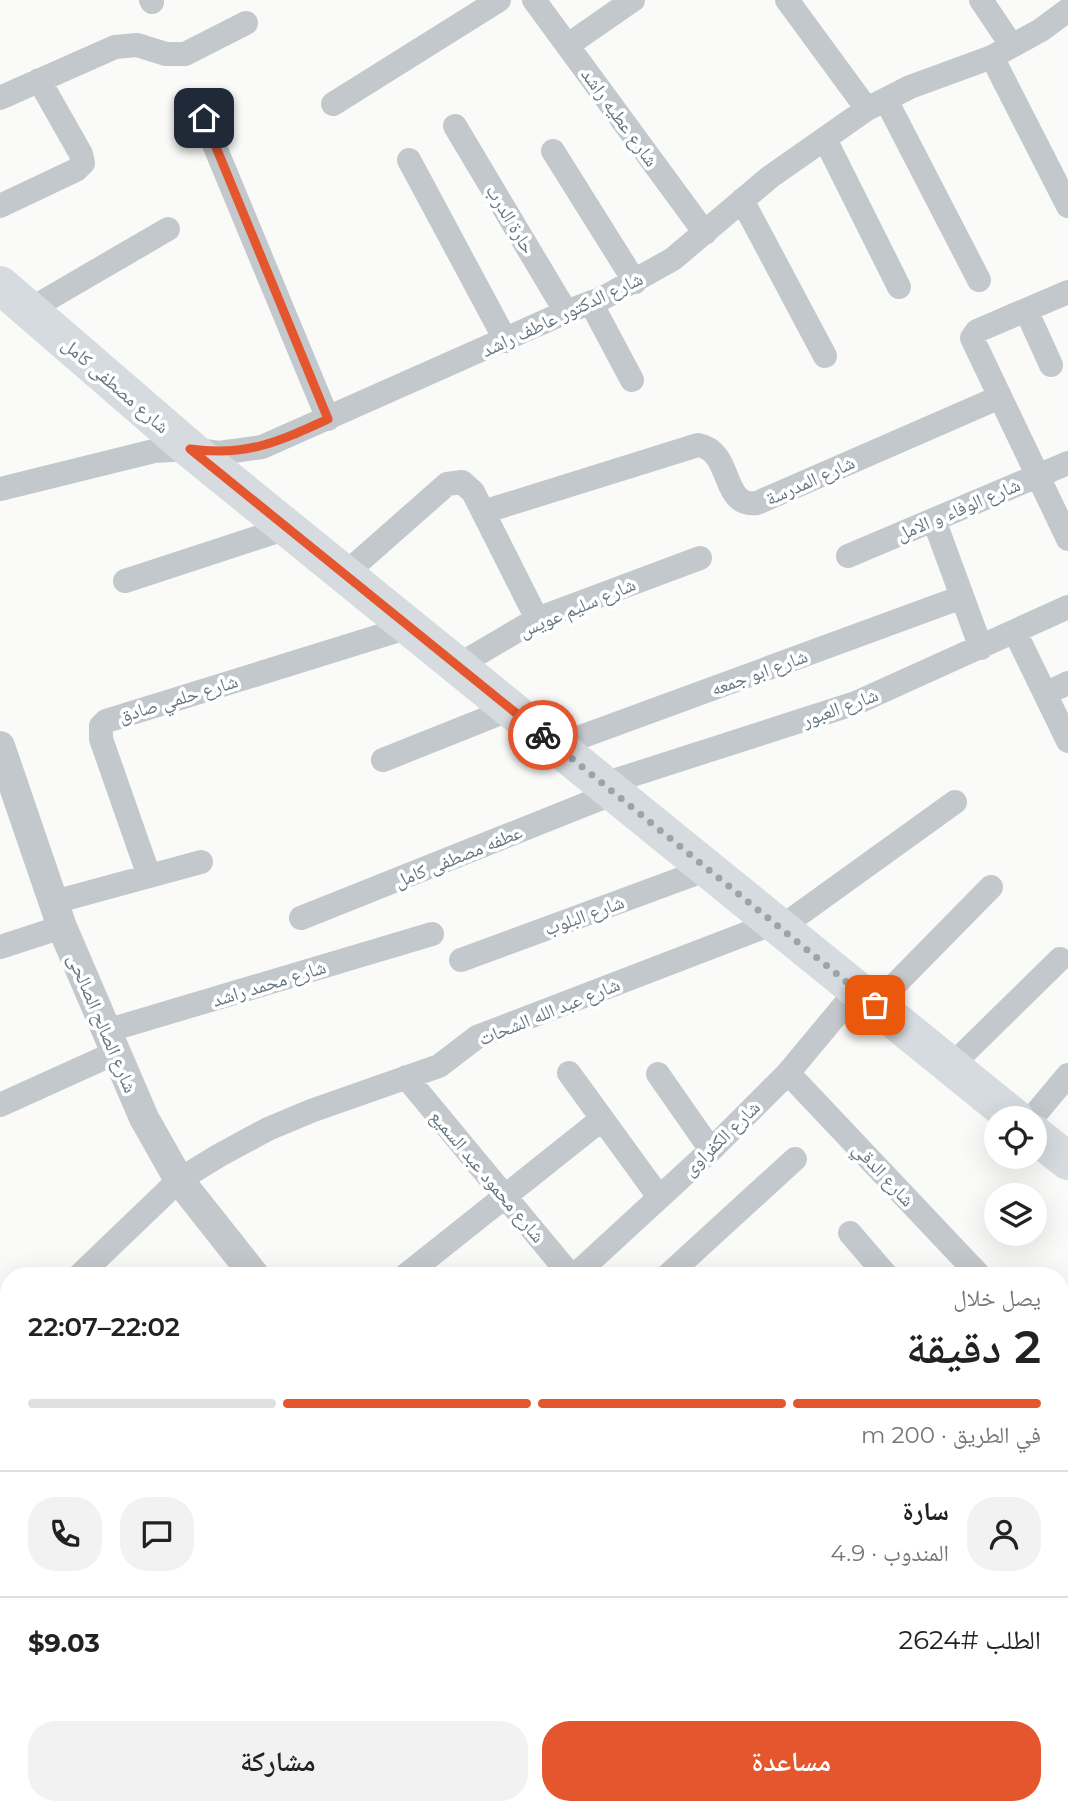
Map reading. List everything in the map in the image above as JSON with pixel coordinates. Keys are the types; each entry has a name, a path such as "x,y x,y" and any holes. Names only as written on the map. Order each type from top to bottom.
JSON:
{"main road":[{"name":"شارع مصطفى كامل","path":"0,285 190,449 1000,1106"},
{"path":"1047,1144 1068,1161"}],"street":[{"path":"333,104 499,0"},
{"name":"شارع عطيه راشد","path":"534,0 705,233"},
{"path":"787,0 877,105 979,280"},
{"path":"981,0 1068,206"},
{"path":"568,45 626,2"},
{"name":"شارع الدكتور عاطف راشد","path":"0,489 154,452 190,449 219,453 262,447 591,303 635,282 673,259 770,177 877,105 910,87 1002,52 1041,30 1068,10"},
{"path":"0,98 115,47 137,45 166,54 185,54 246,23"},
{"path":"0,206 76,170 83,163 81,154 39,80"},
{"path":"204,118 328,419"},
{"name":"حارة الدرب","path":"456,126 566,312"},
{"path":"825,139 900,287"},
{"path":"553,151 635,282"},
{"path":"409,160 506,341"},
{"path":"742,200 825,356"},
{"path":"29,310 168,229"},
{"path":"1068,292 972,335 1068,539"},
{"path":"591,303 632,380"},
{"path":"1026,310 1051,365"},
{"name":"شارع المدرسة","path":"483,513 698,445 707,446 715,452 736,497 749,504 757,503 1000,397"},
{"name":"شارع الوفاء و الامل","path":"848,556 1068,463"},
{"path":"345,574 447,484 462,482 468,486 483,513 537,619"},
{"path":"933,520 981,648"},
{"path":"125,581 287,528"},
{"name":"شارع سليم عويس","path":"457,666 537,619 700,558"},
{"name":"شارع ابو جمعه","path":"556,746 962,597"},
{"name":"شارع العبور","path":"609,789 856,704 1068,607"},
{"name":"شارع حلمي صادق","path":"149,876 101,739 101,726 106,721 409,627"},
{"path":"1015,632 1068,741"},
{"path":"1045,694 1068,683"},
{"path":"383,761 510,709"},
{"name":"شارع الصالح الصالحى","path":"0,746 58,915 144,1118 179,1180 248,1267"},
{"name":"عطفه مصطفى كامل","path":"301,919 609,789"},
{"name":"شارع عبد الله الشحات","path":"88,1267 179,1180 268,1129 323,1106 439,1066 477,1037 777,926 955,802"},
{"path":"0,947 58,915 149,876 201,862"},
{"name":"شارع البلوب","path":"461,960 708,869"},
{"name":"شارع الكفراوى","path":"583,1267 710,1150 866,998 991,887"},
{"name":"شارع محمد راشد","path":"0,1105 111,1042 432,934"},
{"path":"951,1066 1059,958"},
{"path":"569,1073 659,1197"},
{"name":"شارع الدقي","path":"788,1073 971,1267"},
{"path":"658,1074 710,1150"},
{"path":"1042,1106 1068,1075"},
{"name":"شارع محمود عبد السميع","path":"406,1077 565,1267"},
{"path":"420,1267 602,1119"},
{"path":"677,1267 794,1159"},
{"path":"850,1233 879,1267"}],"way so far":[{"path":"543,735 875,1005"}],"route":[{"path":"204,118 328,419 262,447 219,453 190,449 543,735"}]}
